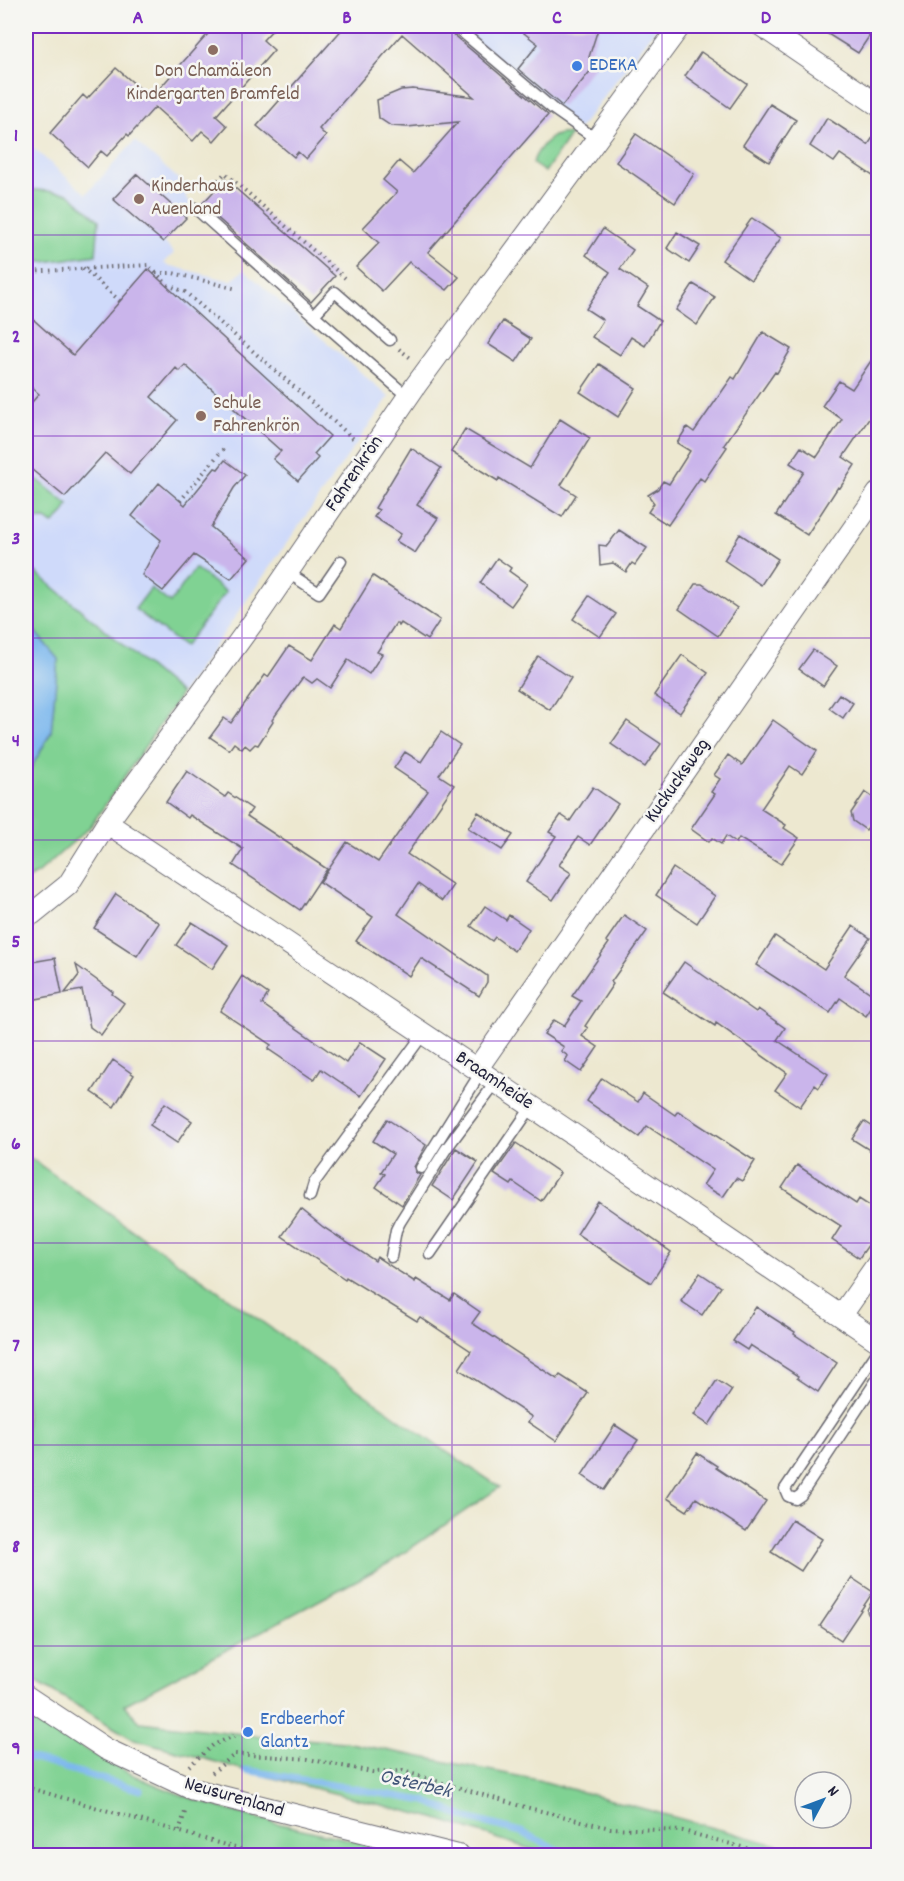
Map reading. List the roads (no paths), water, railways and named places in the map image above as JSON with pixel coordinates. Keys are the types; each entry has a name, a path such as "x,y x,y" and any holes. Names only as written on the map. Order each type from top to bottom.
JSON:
{"street":[{"name":"Fahrenkrön","path":"26,915 32,914 68,885 107,824 287,572 408,397 680,26"},
{"path":"762,26 879,105"},
{"name":"Kuckucksweg","path":"485,1074 879,493"},
{"name":"Braamheide","path":"107,824 485,1074 879,1341"},
{"path":"841,1316 879,1263"},
{"name":"Neusurenland","path":"26,1696 106,1749 192,1789 460,1856"}],"lane":[{"path":"455,26 553,109 596,139"},
{"path":"195,208 408,397"},
{"path":"314,315 335,292 390,340"},
{"path":"287,572 319,592 341,561"},
{"path":"310,1196 314,1183 424,1034"},
{"path":"421,1168 485,1074"},
{"path":"391,1257 396,1230 400,1222 446,1149 485,1074"},
{"path":"430,1254 532,1106"},
{"path":"879,1350 785,1489 788,1496 795,1499 801,1495 879,1378"}],"water":[{"path":"26,621 58,659 51,732 26,777"}],"waterway":[{"name":"Osterbek","path":"26,1757 140,1790"},
{"name":"Osterbek","path":"246,1770 425,1801 467,1818 521,1832 571,1856"},
{"name":"Osterbek","path":"608,1856 617,1853 643,1856"}],"place":[{"name":"Don Chamäleon Kindergarten Bramfeld","path":"213,50"},
{"name":"EDEKA","path":"577,66"},
{"name":"Kinderhaus Auenland","path":"139,199"},
{"name":"Schule Fahrenkrön","path":"201,416"},
{"name":"Erdbeerhof Glantz","path":"248,1732"}]}
